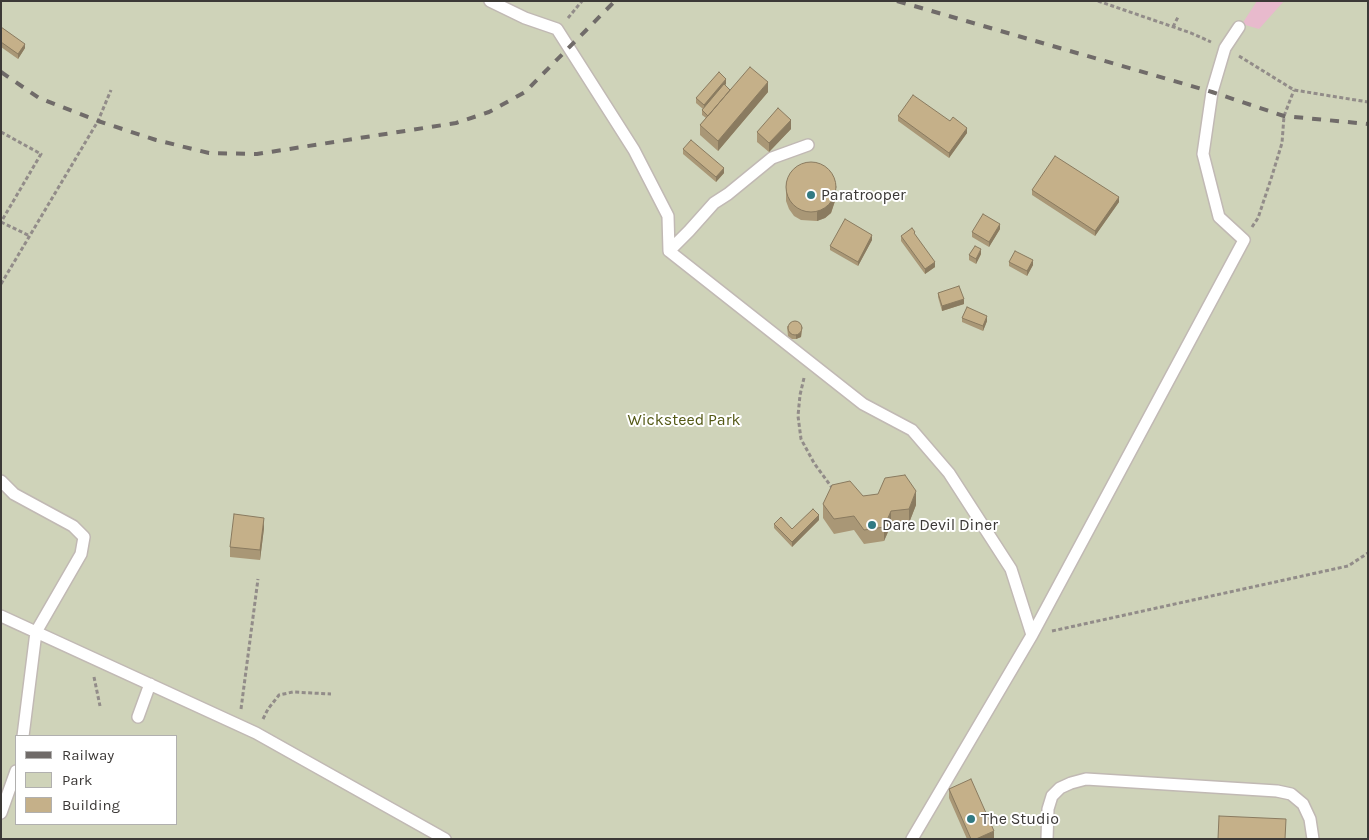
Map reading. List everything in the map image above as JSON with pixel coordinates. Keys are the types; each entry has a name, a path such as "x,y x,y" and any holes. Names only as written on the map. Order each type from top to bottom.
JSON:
{"lane":[{"path":"490,1 525,18 556,29 634,150 668,216 669,251 863,404 912,430 949,473 1012,569 1032,635"},
{"path":"912,839 1032,635 1244,240 1219,217 1203,154 1212,92 1225,48 1239,27"},
{"path":"669,251 690,231 714,203 772,158 808,145"},
{"path":"1,481 14,494 73,526 84,537 81,554 36,632 23,735"},
{"path":"1,616 256,733 445,839"},
{"path":"138,717 150,684"},
{"path":"1,813 15,773"},
{"path":"1047,839 1048,809 1052,796 1060,788 1071,782 1086,779 1291,794 1303,804 1310,819 1313,839"}],"path":[{"path":"1173,27 1178,17"},
{"path":"1,284 98,121 111,90"},
{"path":"1244,240 1258,218 1272,178 1282,143 1284,116 1294,90"},
{"path":"1,132 41,154 1,222 30,236"},
{"path":"809,361 800,395 798,416 801,439 814,463 836,492"},
{"path":"1032,635 1348,566 1368,552"},
{"path":"239,725 258,578"},
{"path":"90,656 100,706"},
{"path":"256,733 268,709 280,695 294,692 332,694"}],"green space":[{"name":"Wicksteed Park","path":"1,1 1368,1 1368,839 1,839"}],"shaded area":[{"path":"1257,1 1284,1 1259,29 1242,24"}],"building":[{"path":"1,27 25,44 18,54 1,42"},
{"path":"750,67 768,82 718,141 700,125"},
{"path":"719,72 726,79 704,105 696,98"},
{"path":"724,84 730,90 708,116 702,110"},
{"path":"913,95 950,121 953,117 967,128 949,153 898,116"},
{"path":"778,108 791,120 769,143 757,132"},
{"path":"691,140 724,168 716,177 683,149"},
{"path":"1055,156 1119,197 1095,231 1032,190"},
{"name":"Paratrooper","path":"806,162 816,162 829,169 836,182 836,192 829,205 816,212 806,212 797,208 790,201 786,192 786,182 790,173 797,166"},
{"path":"983,214 1000,224 989,242 972,232"},
{"path":"845,219 872,235 858,262 830,246"},
{"path":"912,228 935,262 925,269 901,236"},
{"path":"975,246 981,249 976,259 969,255"},
{"path":"1015,251 1033,260 1027,271 1009,262"},
{"path":"959,286 964,299 942,306 938,293"},
{"path":"967,307 987,316 983,326 962,318"},
{"path":"795,321 800,323 802,328 800,333 795,335 790,333 788,328 790,323"},
{"path":"905,475 916,491 909,509 891,511 884,527 864,530 854,516 834,519 823,504 832,485 850,481 863,496 878,494 885,478"},
{"path":"813,509 819,515 792,542 774,524 781,517 792,529"},
{"path":"234,514 264,518 260,550 230,547"},
{"name":"The Studio","path":"971,779 994,831 976,839 971,839 949,789"},
{"path":"1219,816 1286,819 1285,839 1218,839"}],"railway":[{"path":"1,72 39,98 98,121 156,140 209,153 257,154 456,123 489,112 525,92 615,1"},
{"path":"897,1 1212,92 1284,116 1368,124"}],"place":[{"name":"Paratrooper","path":"811,195"},
{"name":"Dare Devil Diner","path":"872,525"},
{"name":"The Studio","path":"971,819"}]}
